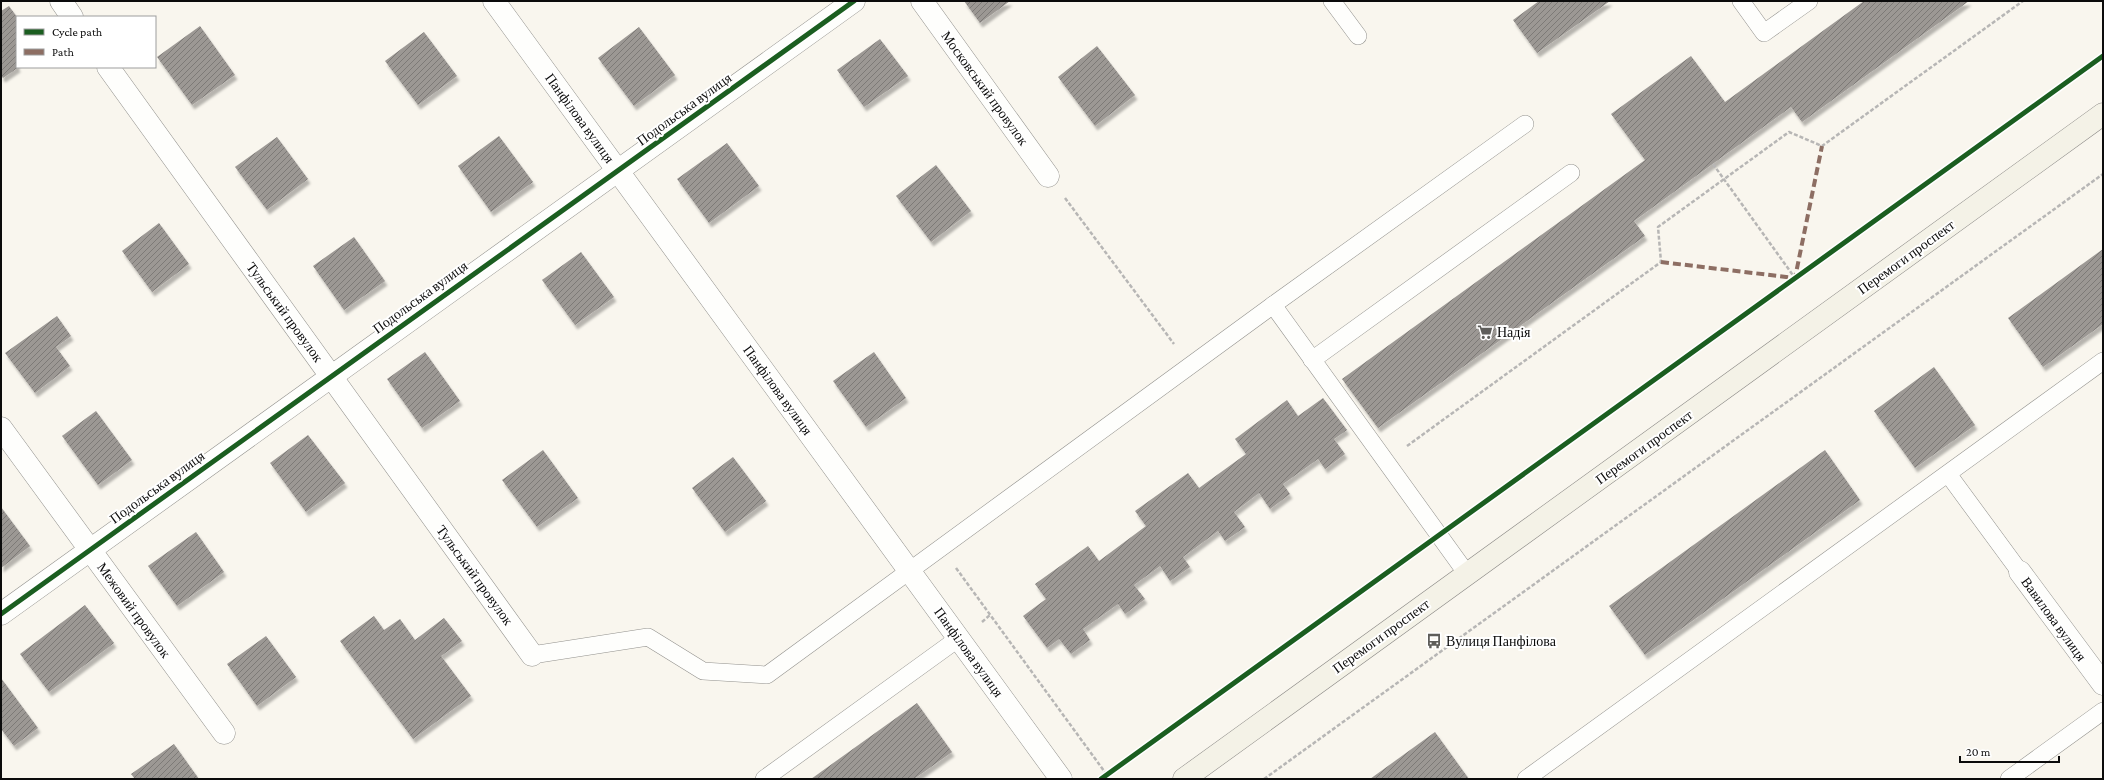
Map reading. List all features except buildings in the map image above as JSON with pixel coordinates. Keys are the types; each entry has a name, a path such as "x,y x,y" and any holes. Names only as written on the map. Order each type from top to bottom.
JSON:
{"main road":[{"name":"Перемоги проспект","path":"1184,779 2103,114"}],"street":[{"path":"60,1 71,16"},
{"name":"Панфілова вулиця","path":"494,1 1062,779"},
{"name":"Подольська вулиця","path":"1,614 854,1"},
{"name":"Московський провулок","path":"922,1 1048,176"},
{"name":"Тульський провулок","path":"109,68 532,655"},
{"name":"Межовий провулок","path":"1,428 224,733"},
{"name":"Вавилова вулиця","path":"2020,572 2103,684"}],"lane":[{"path":"1332,1 1358,36"},
{"path":"1740,1 1764,33 1809,1"},
{"path":"532,655 648,637 702,671 766,675 1273,305 1525,124"},
{"path":"1312,360 1571,173"},
{"path":"1273,305 1467,574"},
{"path":"1526,779 2103,362"},
{"path":"1948,474 2020,572"},
{"path":"764,779 959,638"},
{"path":"2009,779 2103,711"}],"path":[{"path":"1386,462 1661,262 1658,227 1723,179 1789,132 1822,146 2023,1"},
{"path":"1712,164 1795,278"},
{"path":"1264,779 2103,174"},
{"path":"1048,176 1190,366"},
{"path":"1788,283 1801,274"},
{"path":"941,547 1107,775"},
{"path":"1101,779 1113,770"}],"marked path":[{"path":"1661,262 1795,278 1822,146"}],"cycle path":[{"path":"1,614 854,1"},
{"path":"1101,779 2103,56"}],"place":[{"name":"Надiя","path":"1485,332"},
{"name":"Вулиця Панфілова","path":"1434,641"}]}
